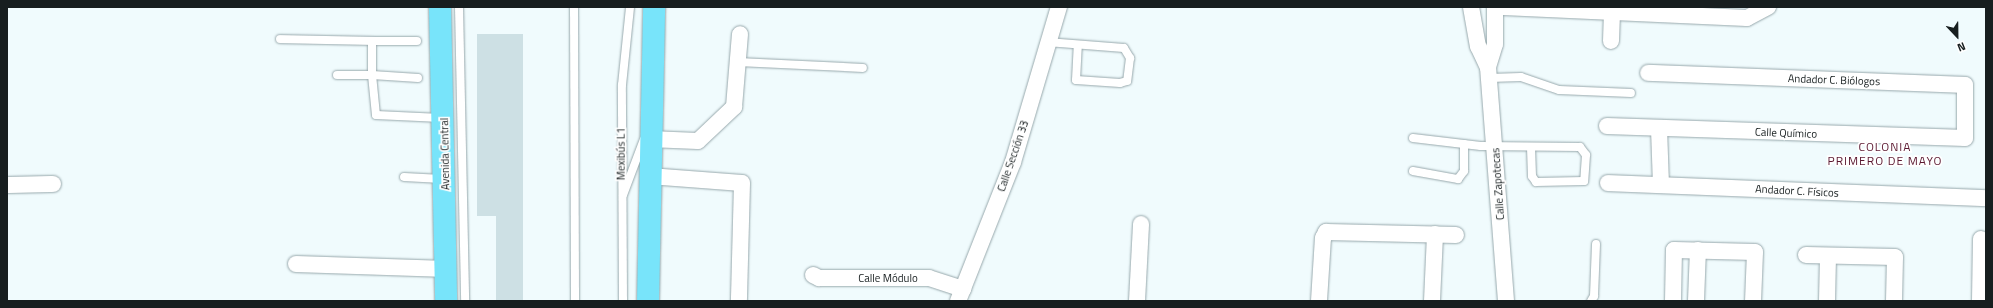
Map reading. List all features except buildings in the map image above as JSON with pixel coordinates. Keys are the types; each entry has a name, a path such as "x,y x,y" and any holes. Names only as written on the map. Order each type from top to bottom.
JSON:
{"highway":[{"name":"Avenida Central","path":"440,7 444,118 447,269 446,301"},
{"path":"648,301 649,176 654,7"}],"street":[{"name":"Calle Sección 33","path":"961,295 1012,162 1059,7"},
{"name":"Calle Zapotecas","path":"1471,7 1478,46 1488,72 1496,147 1506,301"},
{"name":"Calle Zapotecas","path":"1488,72 1495,44 1495,7"},
{"path":"1503,7 1683,12 1747,18 1768,7"},
{"path":"1611,41 1612,10"},
{"path":"650,132 698,141 734,107 737,92 740,34"},
{"name":"Andador C. Biólogos","path":"1648,74 1965,84 1965,138"},
{"name":"Calle Químico","path":"1607,126 1965,138"},
{"path":"1659,128 1661,184"},
{"path":"649,176 742,183 740,301"},
{"name":"Andador C. Físicos","path":"1608,183 1986,198"},
{"path":"7,185 54,184"},
{"path":"1137,301 1141,224"},
{"path":"1319,301 1322,238 1326,232 1456,234"},
{"path":"1432,301 1435,234"},
{"path":"1980,301 1983,268 1981,239"},
{"path":"1673,301 1674,250 1755,252 1753,301"},
{"path":"1696,301 1698,250"},
{"path":"1806,255 1895,257 1894,301"},
{"path":"1827,301 1828,256"},
{"path":"296,264 447,269"},
{"name":"Calle Módulo","path":"813,275 819,278 928,278 961,295"}],"lane":[{"path":"459,7 465,301"},
{"path":"574,7 575,301"},
{"name":"Mexibús L1","path":"623,301 621,200 622,85 630,7"},
{"path":"280,38 417,41"},
{"path":"372,41 374,110 378,117 444,118"},
{"path":"1048,42 1127,50 1130,58 1127,81 1120,84 1076,80 1078,46"},
{"path":"738,62 863,68"},
{"path":"1488,72 1521,77 1559,90 1631,93"},
{"path":"337,75 418,78"},
{"path":"621,200 650,132"},
{"path":"1413,138 1496,147 1532,147 1582,148 1586,155 1584,181 1536,182 1532,176 1532,147"},
{"path":"1413,171 1458,179 1464,171 1464,144"},
{"path":"404,177 445,179"},
{"path":"1591,301 1594,296 1596,244"}],"district":[{"name":"COLONIA PRIMERO DE MAYO","path":"1885,154"}]}
